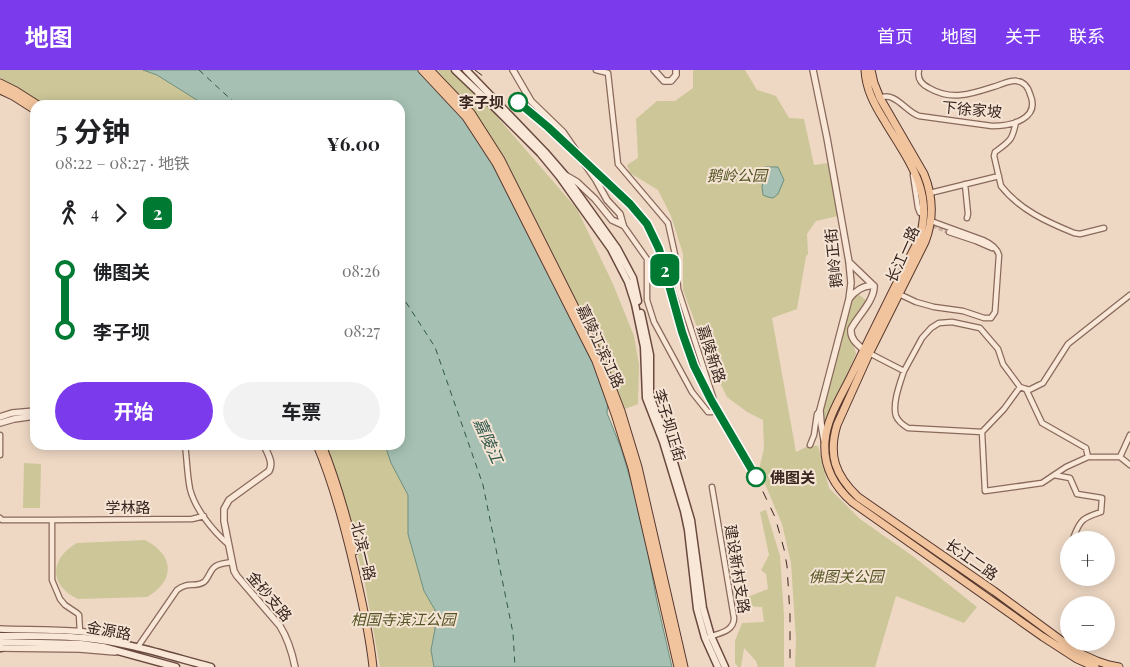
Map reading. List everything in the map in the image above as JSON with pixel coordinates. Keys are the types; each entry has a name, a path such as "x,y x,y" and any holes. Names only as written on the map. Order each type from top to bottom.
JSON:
{"main road":[{"name":"嘉陵江滨江路","path":"422,70 466,117 496,163 596,361 632,468 678,667"},
{"name":"嘉陵江滨江路","path":"430,70 471,113 501,160 601,359 621,411 638,467 684,667"},
{"name":"李子坝正街","path":"455,70 540,153 559,176 611,249 628,282 635,304 644,347 646,398 686,511"},
{"name":"李子坝正街","path":"466,70 564,174 616,248 633,278 649,346 650,396 668,442 686,511 700,609 718,667"},
{"name":"长江一路","path":"832,450 837,426 866,352 919,239 924,214 920,186 912,166 875,105 867,84 865,70"},
{"name":"长江一路","path":"825,442 832,416 899,294 925,242 931,221 930,193 924,174 880,98 874,83 872,70"},
{"path":"0,83 30,100"},
{"path":"0,90 30,107"},
{"name":"长江二路","path":"825,442 826,461 833,479 845,496 852,502 1043,637 1077,659 1095,667"},
{"name":"北滨一路","path":"319,450 342,519 357,581 373,667"},
{"name":"北滨一路","path":"324,450 347,517 362,580 377,667"},
{"name":"长江二路","path":"832,450 833,458 845,484 858,496 994,591 1077,652 1109,666 1119,667"},
{"name":"金源路","path":"0,631 82,638 128,645 211,667"},
{"name":"李子坝正街","path":"708,637 725,667"},
{"name":"金源路","path":"0,647 81,644 103,647 176,667"},
{"path":"368,667 371,655"}],"street":[{"path":"513,70 531,101 563,132 596,180 607,200 620,214 622,226"},
{"name":"嘉陵新路","path":"564,174 577,182 612,220 622,226 647,259 647,300 654,322 692,392 703,407 708,412 712,412 714,410 712,397 678,289 676,259 668,222 618,164 608,73 596,70"},
{"path":"654,70 664,82 670,81 676,75 676,70"},
{"name":"鹅岭正街","path":"813,70 827,138 851,283 849,299 820,410 825,442"},
{"name":"下徐家坡","path":"880,98 884,96 899,102 918,116 992,126 1003,126 1016,122 1030,113 1032,98 1027,87 1020,81 1012,80 977,92 950,96 926,87 918,77 919,70"},
{"path":"1016,122 1008,143 995,152 994,156 1001,186 1023,208 1074,233 1080,234 1104,228"},
{"path":"912,166 920,213"},
{"path":"930,193 999,176"},
{"path":"965,184 967,218"},
{"path":"899,294 925,305 963,311 984,318 991,318 995,312 999,255 996,249 983,240 931,221"},
{"path":"949,232 996,249"},
{"path":"849,262 874,286"},
{"path":"849,299 866,286 874,286"},
{"path":"874,286 872,297 851,329 851,337 866,352 904,371"},
{"path":"982,432 908,428 901,423 896,415 895,399 904,371 922,338 932,328 939,323 952,322 980,328 998,349 1003,364 1020,387 1029,390 1043,383 1068,344 1130,295"},
{"path":"1020,387 1004,409 982,432 985,491 1042,483 1066,467 1088,457 1120,457 1130,465"},
{"path":"1026,389 1042,424 1086,448 1088,457"},
{"path":"810,446 814,435 817,414 820,410"},
{"path":"0,416 30,411"},
{"path":"0,423 30,417"},
{"path":"0,434 0,455"},
{"path":"1120,457 1130,435"},
{"path":"186,450 190,489 196,503 216,533 228,544"},
{"name":"金砂支路","path":"266,450 271,462 269,471 229,500 224,509 224,521 232,562 237,576 286,635 295,667"},
{"path":"1054,475 1070,478 1076,494 1102,498 1101,512 1085,518 1076,531"},
{"name":"建设新村支路","path":"708,637 730,629 734,622 712,487"},
{"name":"学林路","path":"0,518 2,520 192,519 204,516"},
{"path":"52,520 52,580 60,599 79,615 80,632"},
{"path":"137,648 177,590 184,585 206,581 216,566 232,562"},
{"path":"0,631 80,632 115,638 128,645"}],"green space":[{"path":"0,70 143,70 157,75 197,100 35,100 0,80"},
{"path":"437,70 451,70 493,112 577,209 613,284 634,336 639,365 638,404 625,409 602,352 505,158 475,113"},
{"name":"鹅岭公园","path":"693,70 745,70 757,90 776,96 789,118 804,119 814,165 829,163 838,216 816,221 807,234 808,254 806,256 797,309 772,318 796,452 810,445 818,446 829,488 860,519 914,557 977,607 964,623 896,596 875,667 795,667 796,639 791,563 782,524 759,470 764,448 763,420 747,412 727,397 718,379 725,368 719,353 707,354 683,290 683,254 671,216 658,190 630,173 627,165 638,158 636,119 657,101 675,101 693,88"},
{"path":"857,293 867,301 848,334 856,354 826,420 822,419 822,410 850,299"},
{"name":"相国寺滨江公园","path":"327,450 387,450 391,463 408,495 408,534 424,591 435,610 435,629 431,650 434,667 380,667 364,579 348,517"},
{"path":"24,463 41,464 40,508 23,508"},
{"path":"766,510 780,556 784,616 784,667 758,667 756,661 744,648 741,667 738,667 735,663 735,641 742,623 764,622 762,607 747,606 745,598 768,589 766,574 761,570 769,555 760,512"},
{"path":"145,540 162,553 168,568 167,576 163,583 147,597 78,599 68,593 57,579 56,571 62,556 77,543"}],"water":[{"name":"嘉陵江","path":"143,70 420,70 449,91 509,184 609,380 607,413 621,448 641,515 657,602 672,667 434,667 431,650 435,629 435,610 424,591 408,534 408,495 391,463 387,450 405,450 405,100 197,100 157,75"},
{"path":"765,167 778,167 784,180 778,194 773,198 763,195 762,187"}],"ferry route":[{"path":"199,70 232,100"},
{"path":"405,301 435,347 483,485 513,633 515,667"}],"tunnel":[{"path":"923,217 938,228 949,232"}],"railway":[{"path":"475,70 488,80"},
{"path":"548,127 631,203 653,237 663,261 682,332 694,366 711,400 756,477 775,517 787,566 790,615 790,667"}],"metro line":[{"name":"2","path":"518,102 548,127 630,204 647,224 663,261 688,353 711,400 756,477"}],"place":[{"name":"李子坝","path":"518,102"},
{"name":"佛图关","path":"756,477"}],"park label":[{"name":"佛图关公园","path":"846,576"}]}
